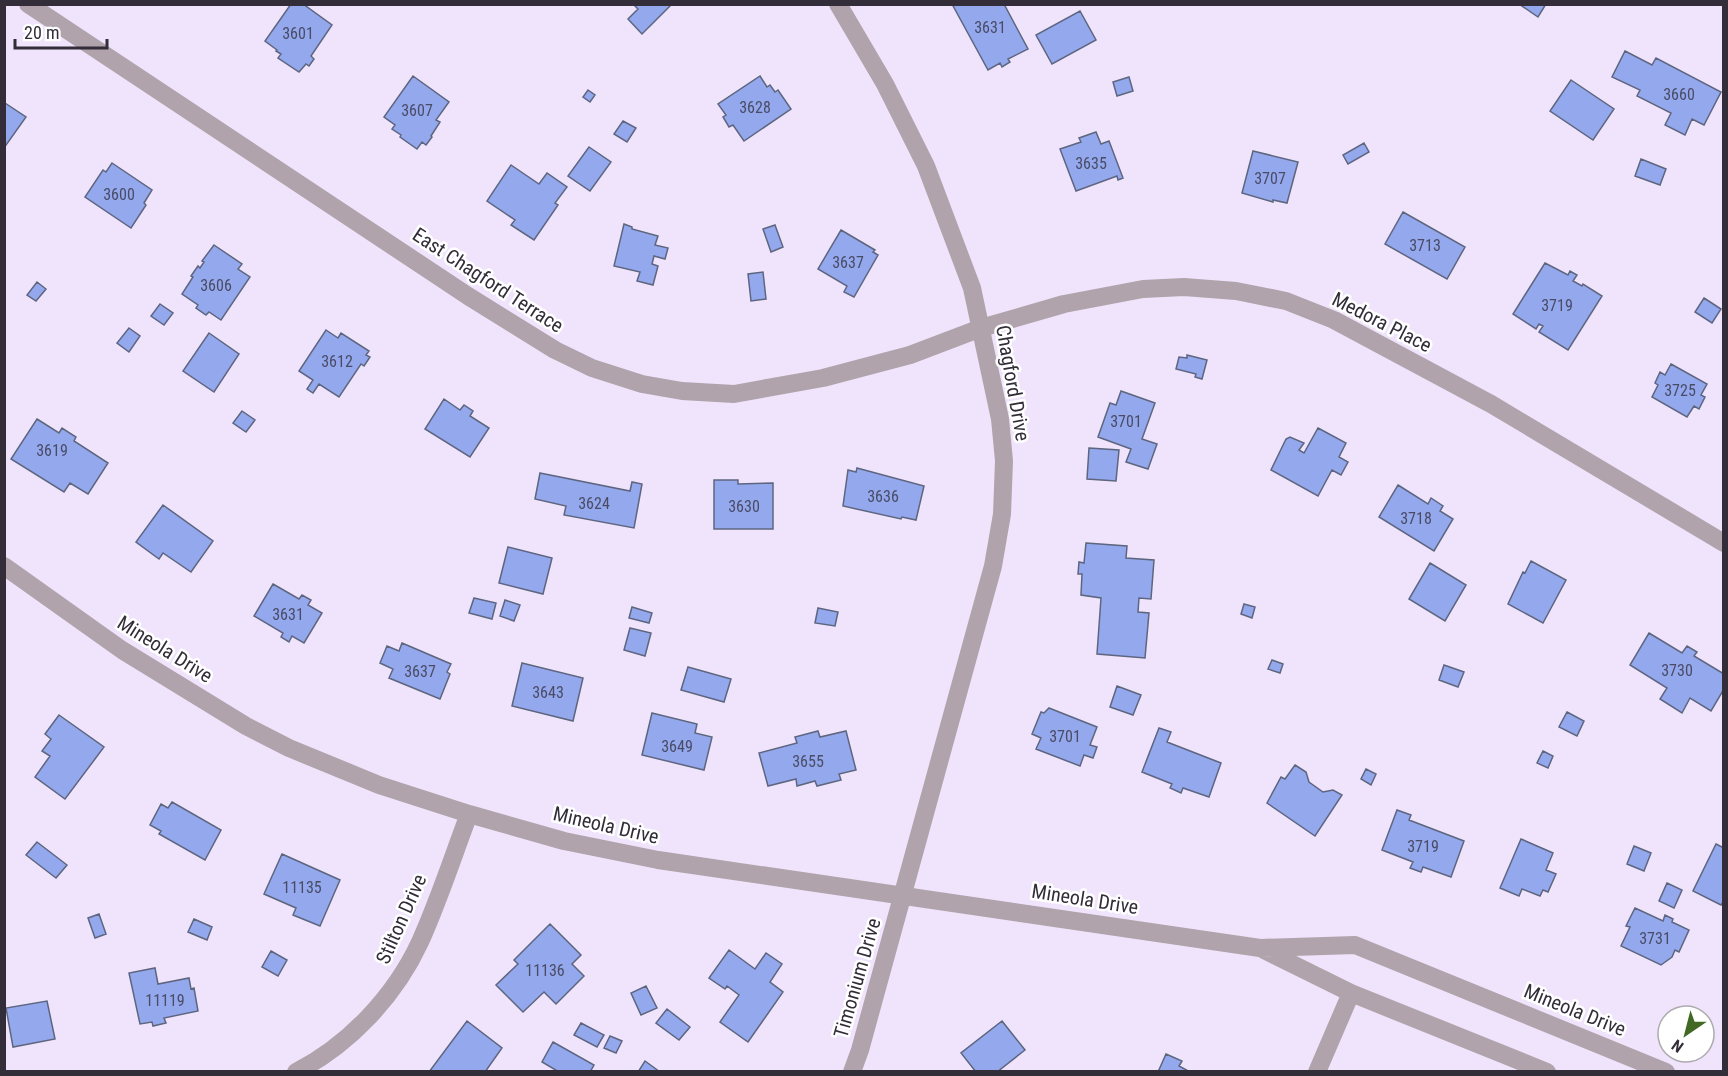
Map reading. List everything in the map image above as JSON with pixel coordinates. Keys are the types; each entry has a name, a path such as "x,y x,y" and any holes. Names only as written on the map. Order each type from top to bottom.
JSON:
{"street":[{"name":"East Chagford Terrace","path":"28,4 468,296 555,350 592,368 652,386 682,391 734,394 834,375 910,355 981,328"},
{"name":"Chagford Drive","path":"838,4 885,84 926,166 961,253 972,288 1000,419 1004,461 1002,514 993,566 903,896"},
{"name":"Medora Place","path":"981,328 1064,304 1143,290 1184,287 1236,291 1286,302 1334,320 1491,404 1724,543"},
{"name":"Mineola Drive","path":"4,566 122,650 246,726 289,748 379,785 469,813 564,841 658,860 1260,948 1355,945 1666,1071"},
{"name":"Stilton Drive","path":"296,1071 342,1041 375,1010 397,981 420,942 469,813"},
{"name":"Timonium Drive","path":"852,1071 860,1050 903,896"},
{"name":"Mineola Drive","path":"1260,948 1351,993 1547,1071"},
{"path":"1317,1071 1351,993"}],"building":[{"path":"291,4 303,4 332,25 311,56 314,59 309,66 306,64 299,72 278,58 281,54 265,41"},
{"path":"633,4 672,4 642,34 628,19 638,9"},
{"path":"952,4 1004,4 1028,49 1008,59 1010,62 1002,67 1000,63 988,70"},
{"path":"1519,4 1546,4 1538,17"},
{"path":"1080,11 1096,40 1052,64 1036,35"},
{"path":"1625,51 1652,65 1656,58 1721,92 1704,125 1692,119 1685,135 1665,125 1671,113 1637,96 1640,90 1612,77"},
{"path":"413,76 449,102 436,120 440,122 432,137 426,145 422,142 417,149 400,137 401,135 392,129 395,125 384,117"},
{"path":"760,76 767,87 770,85 775,92 778,90 791,109 744,141 733,125 729,127 723,117 726,115 718,104"},
{"path":"1129,77 1133,91 1117,96 1113,82"},
{"path":"1571,80 1614,109 1593,140 1550,111"},
{"path":"588,90 595,95 590,102 583,97"},
{"path":"4,104 26,117 4,148"},
{"path":"623,121 636,128 627,142 614,134"},
{"path":"1096,132 1101,144 1109,141 1123,178 1118,180 1117,176 1076,191 1060,149 1081,142 1079,138"},
{"path":"1364,143 1369,152 1348,164 1343,155"},
{"path":"589,147 611,162 590,191 568,176"},
{"path":"1253,151 1298,162 1287,203 1273,200 1273,202 1242,193"},
{"path":"1641,159 1666,169 1660,185 1635,176"},
{"path":"112,163 152,190 144,203 146,205 131,228 85,197 103,170 106,172"},
{"path":"511,165 539,184 547,173 567,187 555,203 558,205 534,240 511,225 515,220 487,201"},
{"path":"1403,212 1465,247 1447,279 1385,244"},
{"path":"624,224 632,229 658,236 655,245 668,248 665,259 654,256 652,264 658,266 653,285 637,281 640,272 614,266"},
{"path":"775,225 783,247 771,252 763,229"},
{"path":"841,230 875,250 873,252 878,255 854,297 844,292 847,286 818,269"},
{"path":"214,245 242,264 238,269 250,277 221,320 209,312 206,315 196,308 198,305 182,294 193,277 191,276 198,266 200,268 204,262 202,261"},
{"path":"1545,263 1568,275 1570,271 1577,275 1573,281 1582,286 1583,284 1602,296 1568,350 1539,332 1543,326 1539,324 1536,329 1513,314"},
{"path":"763,272 766,299 751,301 748,274"},
{"path":"37,282 46,289 36,301 27,295"},
{"path":"1704,298 1721,309 1712,323 1695,312"},
{"path":"160,304 173,313 164,325 151,316"},
{"path":"129,328 140,336 129,352 117,343"},
{"path":"326,330 338,338 341,333 369,351 366,355 370,357 364,366 361,364 339,397 319,384 313,393 307,389 313,380 299,371"},
{"path":"209,333 239,354 214,392 183,371"},
{"path":"1187,355 1207,360 1202,379 1195,377 1196,374 1176,369 1179,357 1187,358"},
{"path":"1671,364 1707,384 1701,395 1705,397 1699,409 1694,406 1687,417 1652,397 1658,385 1655,383 1660,372 1665,375"},
{"path":"1121,391 1155,403 1142,439 1157,444 1148,469 1126,462 1131,449 1098,437 1110,403 1116,405"},
{"path":"444,399 460,410 464,405 473,411 470,416 489,428 470,457 425,429"},
{"path":"242,411 255,420 246,432 233,423"},
{"path":"37,419 59,433 62,428 76,437 74,441 108,463 88,494 70,483 64,492 11,459"},
{"path":"1318,428 1346,443 1339,457 1348,462 1341,475 1332,470 1318,496 1271,470 1286,439 1290,437 1304,443 1299,450 1304,453"},
{"path":"1089,448 1119,450 1116,481 1087,479"},
{"path":"857,468 924,486 916,520 902,517 901,519 843,506 848,470 856,472"},
{"path":"540,473 630,491 632,482 642,484 634,528 564,515 566,506 535,499"},
{"path":"714,480 738,480 738,484 773,483 773,529 714,529"},
{"path":"1398,485 1428,504 1431,498 1443,506 1440,511 1453,519 1434,551 1379,517"},
{"path":"163,505 213,541 191,572 163,553 159,559 136,542"},
{"path":"1086,543 1127,546 1126,558 1154,560 1151,599 1139,598 1138,612 1149,613 1145,658 1097,654 1101,598 1081,595 1082,574 1078,574 1079,562 1084,563"},
{"path":"508,547 552,558 543,594 499,583"},
{"path":"1531,561 1566,580 1543,623 1508,604 1523,572 1525,573"},
{"path":"1430,563 1466,585 1445,621 1409,599"},
{"path":"273,584 299,599 302,595 311,600 308,605 322,613 304,643 292,636 289,642 281,637 283,633 254,616"},
{"path":"474,598 496,603 492,619 469,613"},
{"path":"505,600 520,605 514,621 500,616"},
{"path":"1244,604 1255,607 1252,618 1241,614"},
{"path":"632,607 652,613 649,623 629,618"},
{"path":"818,608 838,612 835,626 815,623"},
{"path":"630,628 651,633 645,656 624,650"},
{"path":"1649,633 1682,653 1687,646 1697,652 1694,656 1724,674 1724,689 1711,711 1690,698 1682,713 1660,699 1667,688 1630,665"},
{"path":"402,643 451,664 447,672 450,674 440,699 389,678 393,669 380,663 387,646 399,651"},
{"path":"1272,660 1283,664 1280,673 1268,669"},
{"path":"522,663 583,678 573,721 512,706"},
{"path":"1444,665 1464,672 1458,687 1439,680"},
{"path":"688,667 731,679 724,702 681,690"},
{"path":"1117,686 1141,695 1133,715 1110,707"},
{"path":"1049,708 1097,727 1090,745 1097,747 1093,758 1084,755 1080,766 1036,749 1041,738 1032,734 1041,712 1044,713"},
{"path":"1567,712 1584,721 1577,736 1559,727"},
{"path":"652,713 697,724 695,733 712,737 704,770 642,755"},
{"path":"59,715 104,747 65,799 35,777 50,756 42,751 51,739 45,734"},
{"path":"1159,728 1171,732 1167,742 1221,763 1209,797 1183,788 1181,793 1170,788 1172,784 1142,772"},
{"path":"818,731 820,737 846,731 856,770 839,774 841,780 817,786 815,781 797,786 796,779 768,786 759,753 797,743 795,737"},
{"path":"1543,751 1553,756 1548,768 1537,763"},
{"path":"1295,765 1306,772 1309,782 1323,792 1333,790 1342,795 1315,836 1267,803 1281,777 1285,779"},
{"path":"1366,769 1376,774 1371,785 1361,779"},
{"path":"172,802 221,830 205,860 159,834 161,831 150,825 161,804 168,808"},
{"path":"1397,810 1411,815 1409,820 1464,841 1451,877 1423,867 1421,872 1410,868 1413,862 1382,850"},
{"path":"1521,839 1553,853 1546,870 1556,874 1548,892 1543,890 1540,896 1522,889 1519,896 1500,888"},
{"path":"37,842 67,865 56,878 26,855"},
{"path":"1716,844 1724,848 1724,901 1721,905 1693,891"},
{"path":"1634,846 1651,853 1644,871 1627,864"},
{"path":"282,854 340,880 320,926 293,915 296,908 264,894"},
{"path":"1667,883 1682,890 1674,908 1659,901"},
{"path":"1635,908 1663,921 1665,915 1673,919 1672,922 1689,930 1679,952 1675,950 1672,957 1661,965 1621,946 1630,927 1626,926"},
{"path":"99,914 106,934 95,938 88,918"},
{"path":"194,919 212,927 207,940 188,932"},
{"path":"550,924 581,955 572,964 584,976 556,1004 544,992 523,1012 496,985 518,964 514,960"},
{"path":"729,950 755,969 766,953 782,964 770,982 783,992 748,1042 720,1022 739,995 727,986 725,989 709,978"},
{"path":"271,951 287,960 278,976 262,967"},
{"path":"155,968 158,984 189,978 191,989 194,988 198,1011 164,1018 166,1023 153,1026 152,1022 140,1024 129,973"},
{"path":"646,986 657,1008 641,1015 631,993"},
{"path":"47,1001 55,1039 13,1047 6,1008"},
{"path":"667,1009 690,1027 679,1040 656,1023"},
{"path":"467,1021 502,1048 485,1072 429,1072"},
{"path":"1002,1021 1025,1050 997,1072 976,1072 961,1053"},
{"path":"581,1023 604,1035 597,1047 574,1035"},
{"path":"610,1036 622,1041 616,1053 604,1048"},
{"path":"553,1042 594,1065 590,1072 559,1072 542,1062"},
{"path":"1166,1054 1182,1061 1179,1066 1190,1072 1158,1072"},
{"path":"645,1061 660,1072 638,1072"}]}
